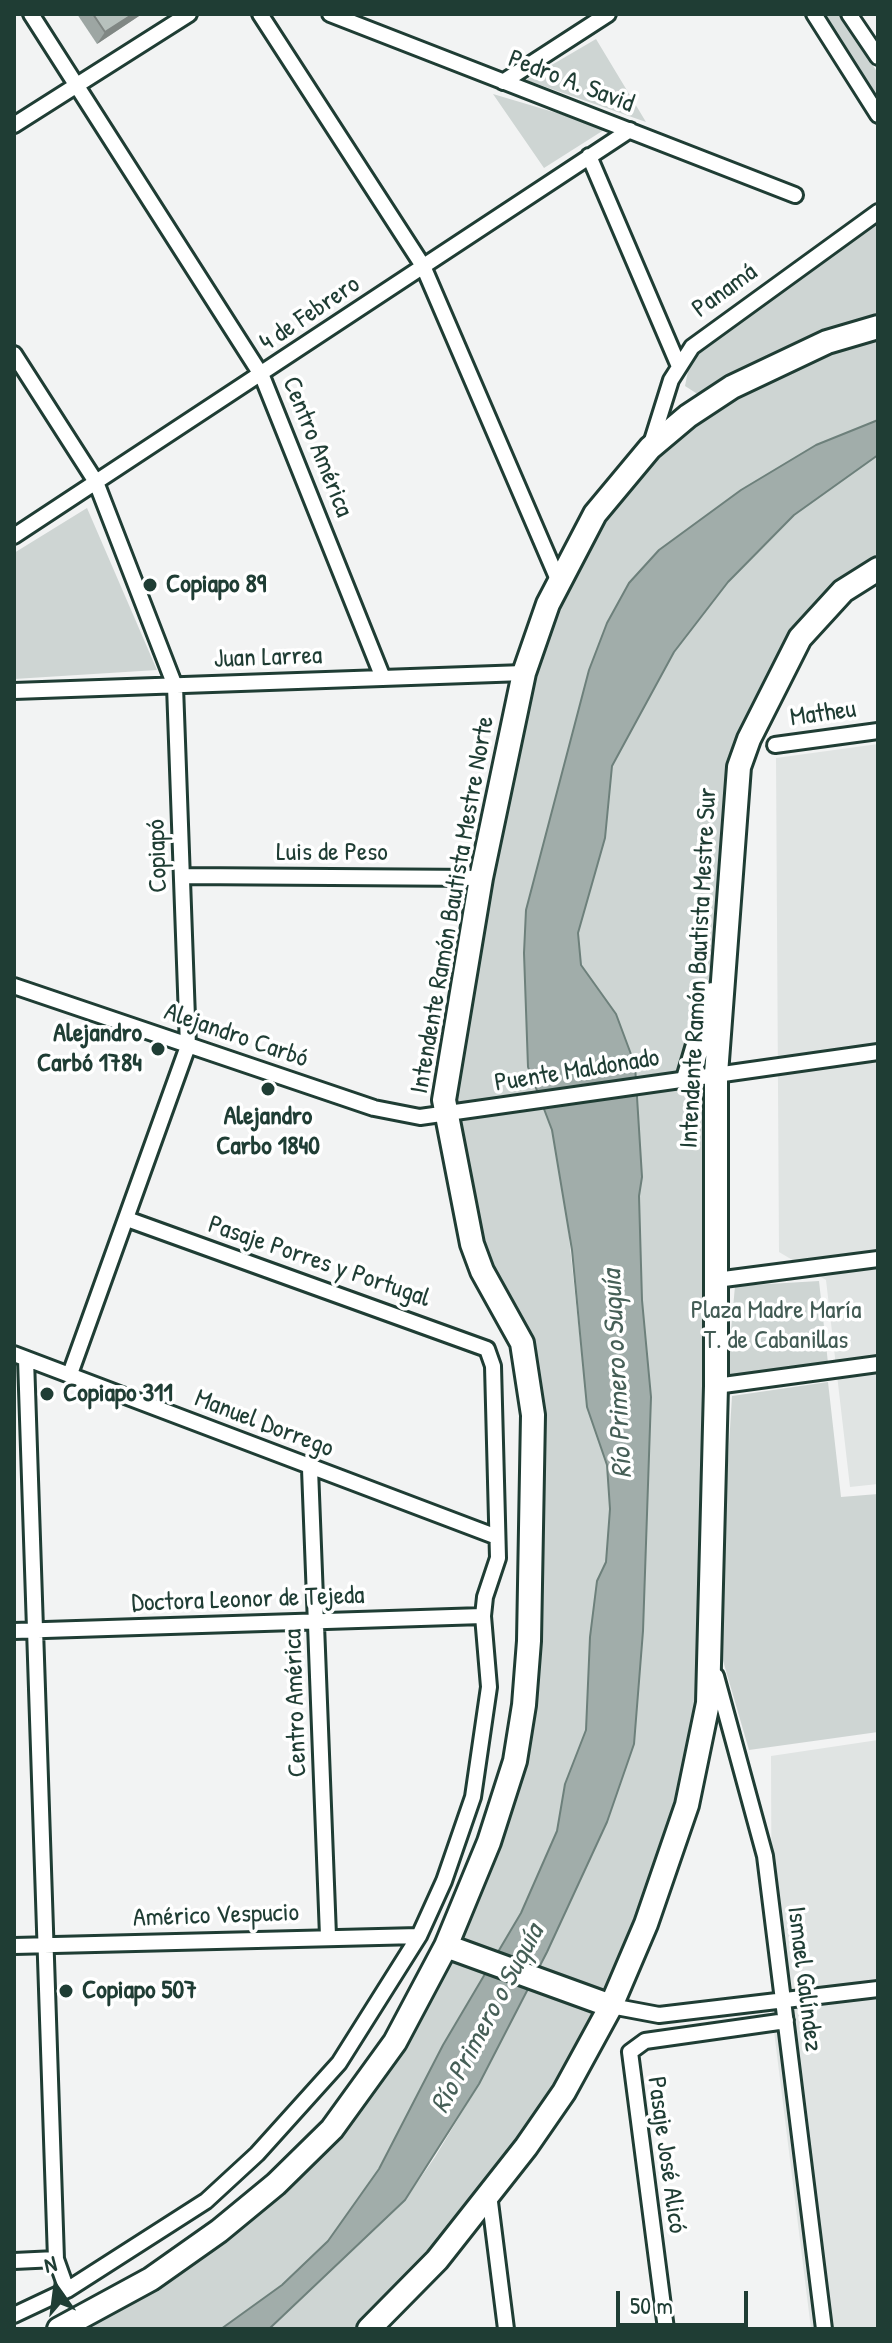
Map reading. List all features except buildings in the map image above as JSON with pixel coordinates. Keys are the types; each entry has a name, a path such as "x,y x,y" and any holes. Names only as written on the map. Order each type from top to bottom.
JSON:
{"main road":[{"name":"Intendente Ramón Bautista Mestre Norte","path":"59,2329 151,2279 219,2231 276,2184 332,2129 395,2042 446,1946 505,1797 520,1735 529,1641 533,1415 522,1343 482,1271 472,1244 445,1115 445,1083 481,878 524,673 540,623 595,514 650,448 688,416 732,387 827,342 878,327"},
{"name":"Intendente Ramón Bautista Mestre Sur","path":"369,2329 437,2260 564,2092 602,2003 646,1924 687,1805 704,1730 711,1641 716,1386 716,1074 744,751 778,678 806,631 843,591 878,569"},
{"path":"688,1079 724,954"},
{"path":"446,1946 602,2003"}],"street":[{"name":"Centro América","path":"31,14 79,84 262,376 383,678"},
{"path":"14,125 189,14"},
{"path":"260,14 423,266 559,582"},
{"name":"Pedro A. Savid","path":"330,14 795,195"},
{"path":"503,82 608,14"},
{"path":"814,14 878,115"},
{"path":"849,14 878,57"},
{"name":"4 de Febrero","path":"14,536 262,376 630,130"},
{"path":"589,156 678,364"},
{"name":"Panamá","path":"650,448 678,364 707,333 878,212"},
{"name":"Copiapó","path":"14,354 96,482 175,686 188,1046 70,1374"},
{"name":"Juan Larrea","path":"14,691 524,673"},
{"name":"Matheu","path":"775,745 878,731"},
{"name":"Luis de Peso","path":"183,876 481,878"},
{"name":"Alejandro Carbó","path":"14,986 398,1115 445,1115"},
{"name":"Puente Maldonado","path":"445,1115 878,1052"},
{"name":"Pasaje Porres y Portugal","path":"127,1219 479,1343 491,1356 497,1537"},
{"path":"716,1280 878,1259"},
{"path":"20,1356 56,2259 67,2290"},
{"name":"Manuel Dorrego","path":"20,1356 310,1469 497,1537"},
{"path":"716,1386 878,1364"},
{"name":"Centro América","path":"310,1469 328,1936"},
{"path":"14,2315 67,2290 206,2201 257,2154 339,2063 419,1936 444,1881 473,1797 489,1687 483,1616 485,1597 498,1558 497,1537"},
{"name":"Doctora Leonor de Tejeda","path":"14,1631 483,1616"},
{"name":"Ismael Galíndez","path":"711,1641 721,1701 762,1840 824,2329"},
{"name":"Américo Vespucio","path":"14,1946 419,1936"},
{"path":"602,2003 659,2015 878,1989"},
{"name":"Pasaje José Alicó","path":"666,2329 630,2052 645,2041 786,2021"},
{"path":"489,2194 506,2329"},
{"path":"14,2261 56,2259"}],"shaded area":[{"path":"878,744 878,1484 850,1487 826,1280 779,1252 776,758"},
{"path":"878,1740 878,2329 811,2329 772,2015 771,1756"}],"green space":[{"path":"820,14 838,14 878,73 878,101"},
{"path":"596,39 646,122 526,80"},
{"path":"493,94 607,128 544,168"},
{"path":"878,223 878,321 753,365 699,395 685,386 689,366 704,347"},
{"path":"878,327 878,420 629,583 607,623 589,670 526,910 528,1067 552,1129 565,1199 587,1407 607,1465 610,1509 606,1562 597,1581 590,1637 586,1730 565,1784 557,1831 521,1913 443,2045 379,2169 328,2241 282,2285 221,2329 59,2329 276,2184 395,2042 514,1761 530,1387 482,1271 445,1115 524,673 595,514 688,416"},
{"path":"878,455 878,569 819,614 739,767 698,1764 587,2053 369,2329 269,2329 405,2200 435,2157 479,2084 547,1952 607,1822 634,1744 651,1397 642,1300 639,1196 642,1177 635,1065 616,1014 581,965 578,933 605,838 611,766 674,652 728,582 794,515"},
{"path":"87,508 157,670 14,679 14,553"},
{"name":"Plaza Madre María T. de Cabanillas","path":"819,1281 828,1363 727,1375 735,1286"},
{"path":"828,1382 841,1497 878,1494 878,1732 749,1750 717,1640 732,1396"}],"water":[{"name":"Río Primero o Suquía","path":"878,420 878,455 794,515 728,582 674,652 612,766 605,838 578,933 581,965 616,1014 635,1065 642,1177 639,1196 642,1300 651,1397 643,1631 634,1744 607,1822 547,1952 479,2084 405,2200 269,2329 221,2329 282,2285 328,2241 379,2169 443,2045 521,1913 557,1831 565,1784 586,1730 590,1637 597,1581 606,1562 610,1509 607,1465 587,1407 572,1250 552,1130 528,1067 524,953 526,910 589,670 607,623 629,583 659,550 741,490 816,445"}],"place":[{"name":"Copiapo 89","path":"150,585"},
{"name":"Alejandro Carbó 1784","path":"158,1049"},
{"name":"Alejandro Carbo 1840","path":"268,1089"},
{"name":"Copiapo 311","path":"47,1394"},
{"name":"Copiapo 507","path":"66,1991"}]}
